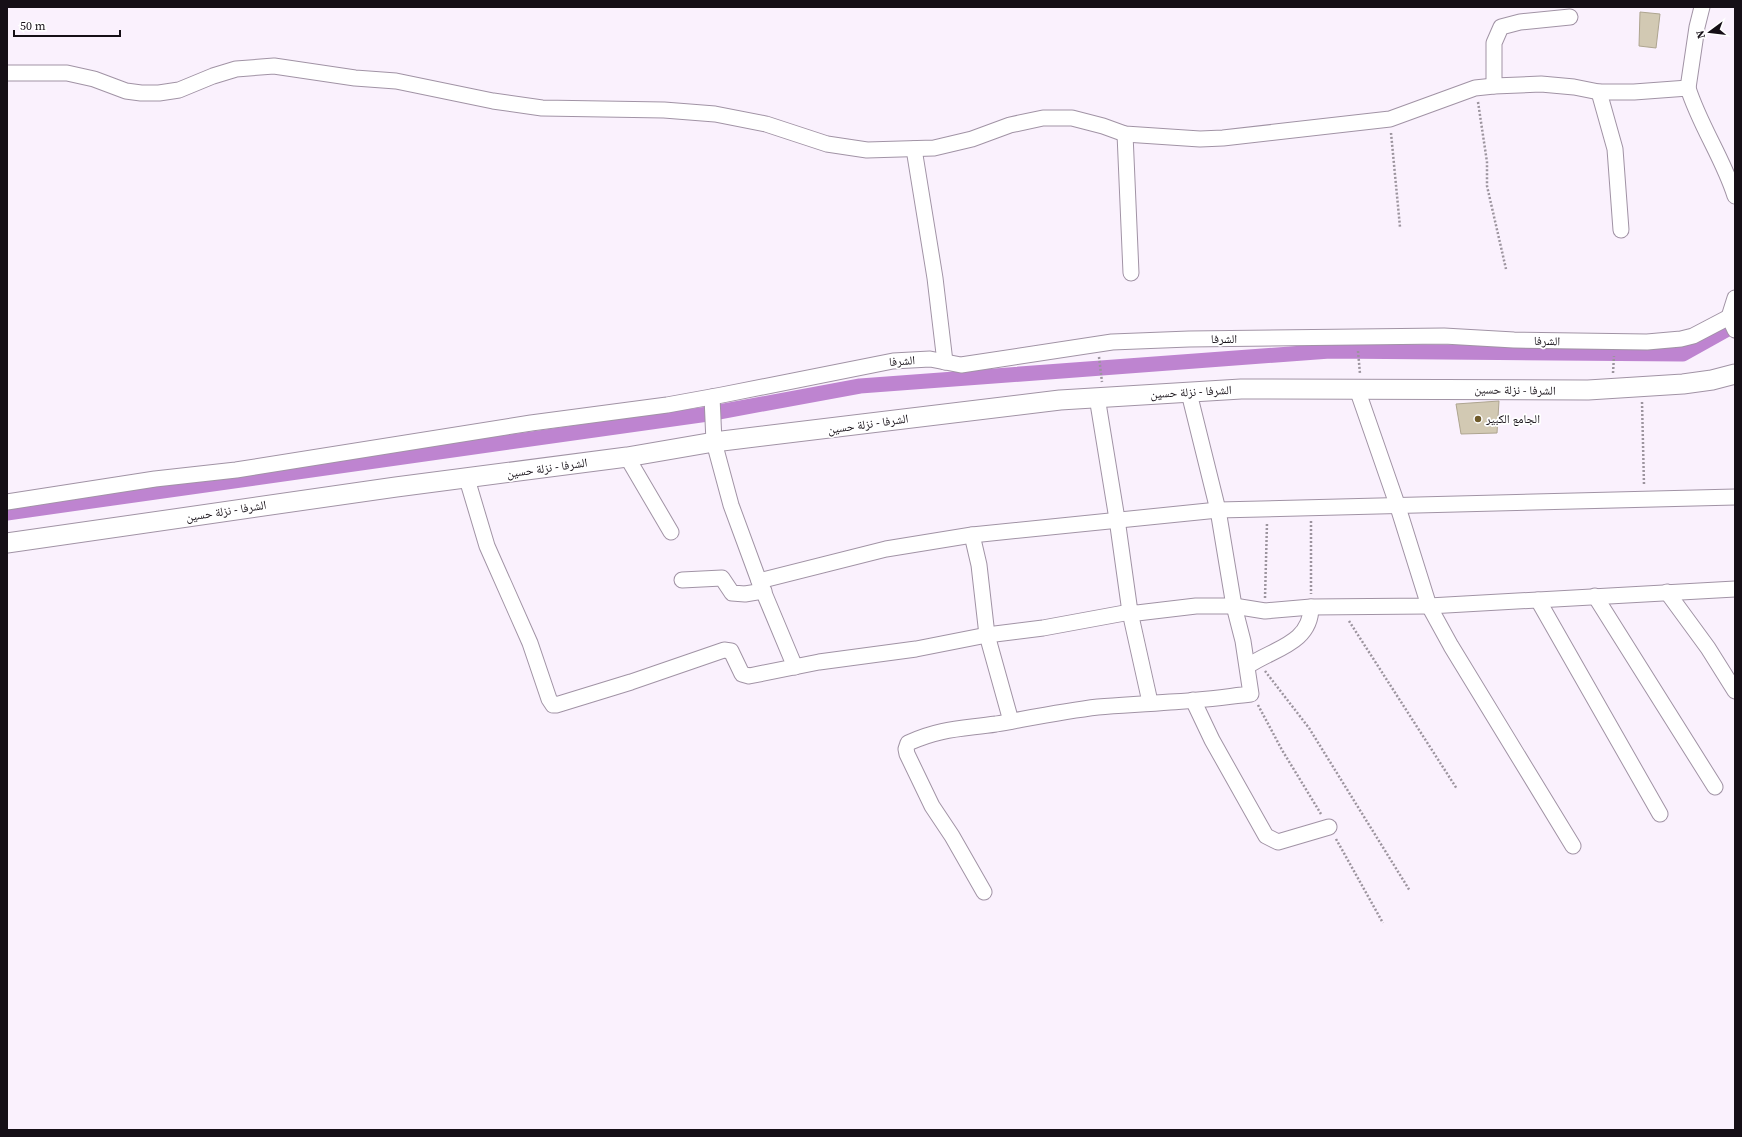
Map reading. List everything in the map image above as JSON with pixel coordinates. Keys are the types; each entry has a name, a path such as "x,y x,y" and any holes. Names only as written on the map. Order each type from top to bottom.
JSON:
{"street":[{"path":"1702,7 1697,27 1688,88 1694,108 1722,160 1735,196"},
{"path":"1494,86 1494,43 1501,27 1507,24 1570,16"},
{"path":"7,73 67,73 94,79 126,91 147,93 179,90 213,76 236,69 274,66 355,78 396,81 493,101 542,108 664,110 709,113 766,124 839,147 873,150 934,148 972,139 1010,125 1043,118 1072,118 1103,126 1125,134 1200,139 1223,138 1390,119 1475,88 1542,84 1574,87 1599,92 1634,92 1688,88"},
{"path":"1599,92 1614,149 1621,230"},
{"path":"1125,134 1131,273"},
{"path":"914,149 935,278 945,362"},
{"path":"1732,321 1735,298"},
{"name":"الشرفا","path":"7,502 155,479 236,470 404,442 712,401 882,363 930,359 953,364 971,364 1128,341 1444,336 1514,340 1647,342 1680,339 1693,336 1732,321"},
{"name":"الشرفا - نزلة حسين","path":"7,543 396,487 467,479 627,457 714,434 1097,397 1241,389 1588,390 1641,388 1712,380 1734,375"},
{"path":"1357,389 1397,504 1429,606 1451,646 1573,846"},
{"path":"984,892 952,836 932,806 910,763 906,745 908,743 938,731 1098,707 1252,694 1252,663 1243,641 1234,606 1218,510 1189,393"},
{"path":"1097,397 1117,519 1130,612 1150,702"},
{"path":"712,401 714,434 731,505 761,586 795,667"},
{"path":"627,457 671,532"},
{"path":"467,479 489,552 524,629 549,699 553,705 561,704 609,689 724,650 731,651 742,674 746,676 893,651 916,649 987,635 1043,628 1130,612 1137,613 1196,606 1234,606 1265,611 1311,607 1429,606 1735,589"},
{"path":"682,580 722,578 732,593 745,594 761,586 886,549 972,535 1117,519 1218,510 1397,504 1735,497"},
{"path":"972,535 979,565 987,635 1010,721"},
{"path":"1667,592 1708,648 1735,691"},
{"path":"1595,596 1715,787"},
{"path":"1538,600 1660,814"},
{"path":"1252,663 1283,648 1299,637 1308,622 1311,607"},
{"path":"1193,700 1212,740 1266,836 1278,842 1329,827"}],"path":[{"path":"1475,88 1487,162 1487,186 1506,269"},
{"path":"1390,119 1400,227"},
{"path":"1358,350 1359,363"},
{"path":"1098,351 1102,376"},
{"path":"1641,388 1645,498"},
{"path":"1311,507 1311,607"},
{"path":"1265,611 1267,508"},
{"path":"1340,607 1457,789"},
{"path":"1252,663 1309,728 1410,891"},
{"path":"1252,694 1282,750 1329,827 1383,922"}],"building":[{"path":"1640,12 1660,14 1656,48 1639,46"},
{"name":"الجامع الكبير","path":"1499,401 1497,433 1461,434 1456,404"}],"waterway":[{"path":"7,513 708,414 860,386 1330,351 1683,354 1735,325"}],"place":[{"name":"الجامع الكبير","path":"1478,419"}]}
